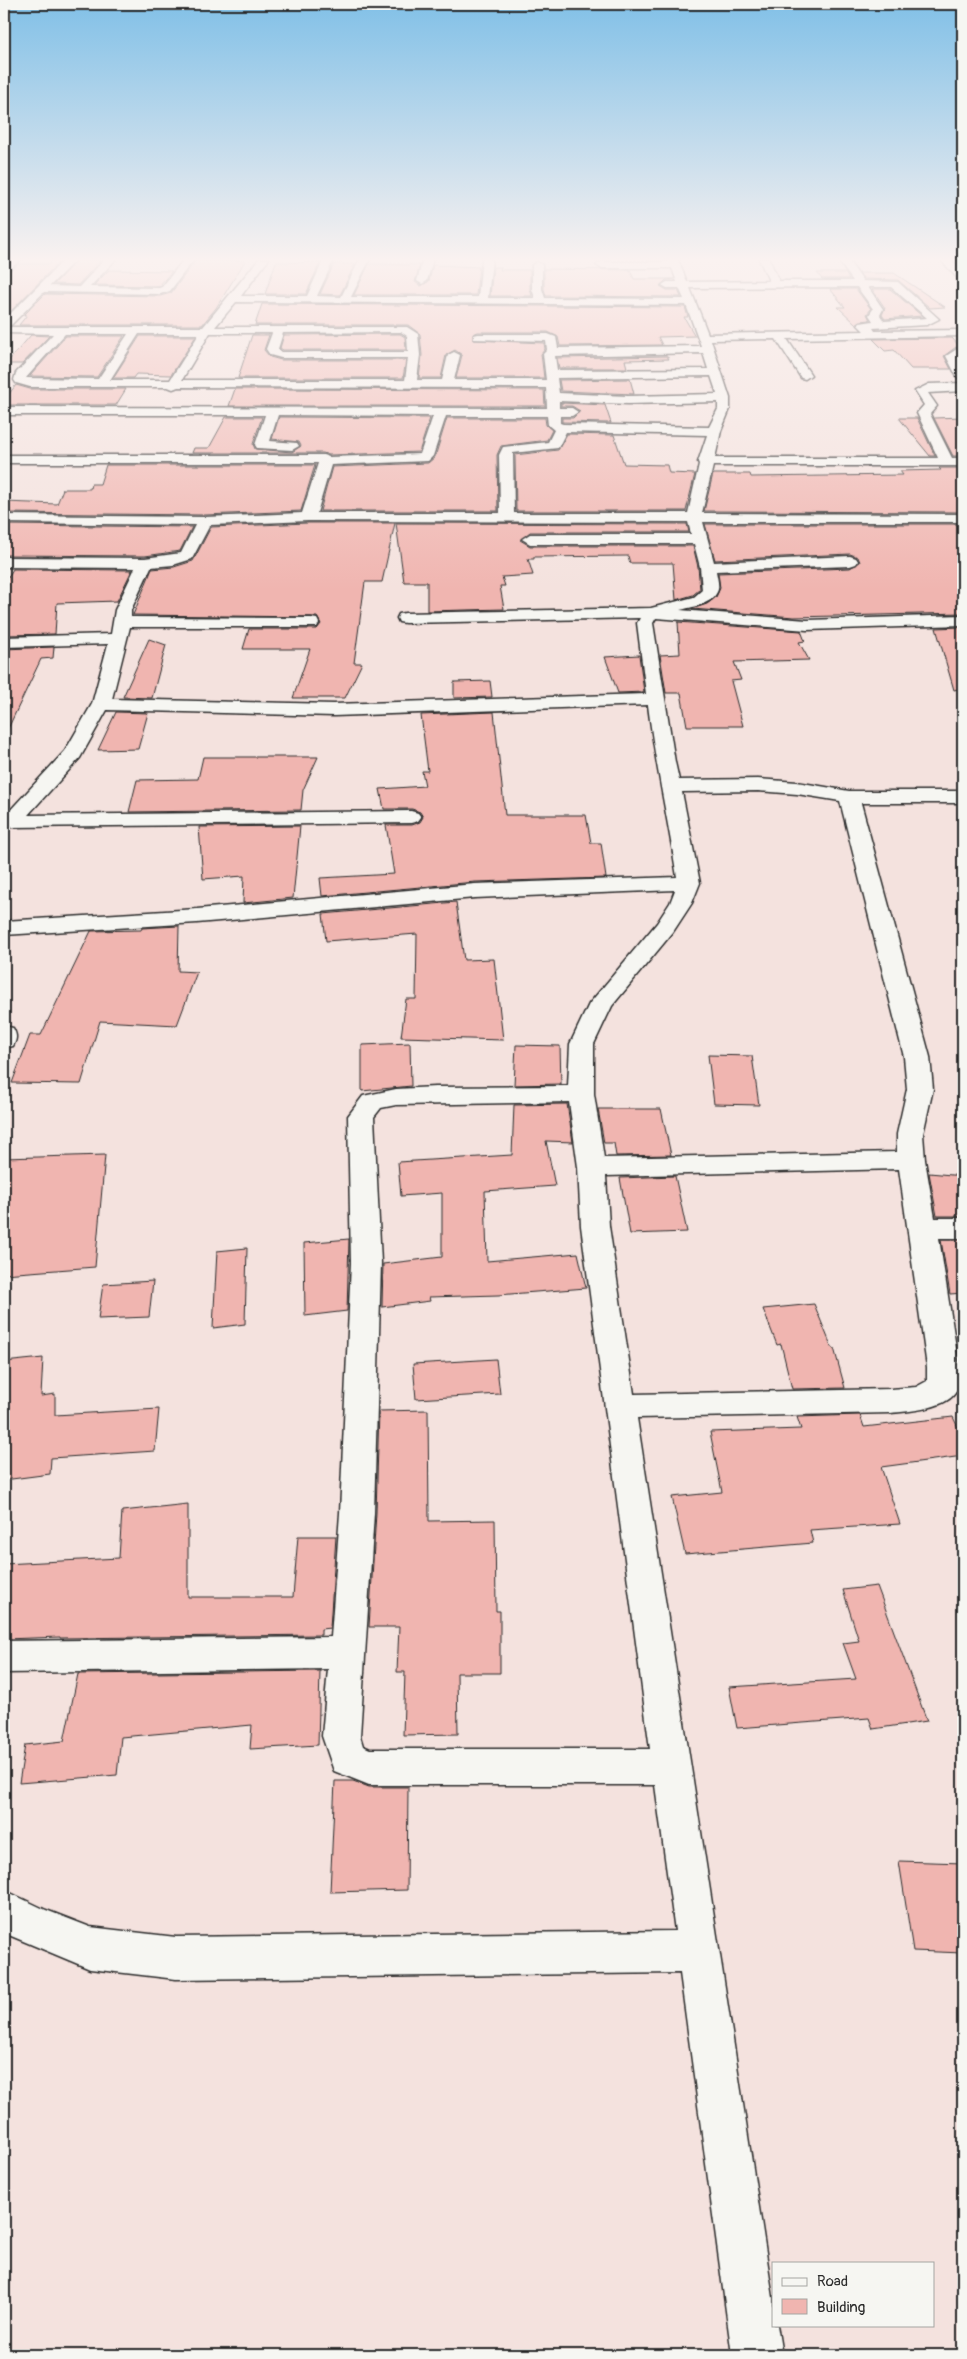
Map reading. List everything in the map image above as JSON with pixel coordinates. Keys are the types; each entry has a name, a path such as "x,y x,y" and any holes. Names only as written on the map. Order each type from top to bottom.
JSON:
{"street":[{"path":"20,380 20,376 27,369"},
{"path":"101,384 111,369"},
{"path":"173,384 182,369"},
{"path":"331,383 335,369"},
{"path":"411,384 413,369"},
{"path":"447,384 451,369"},
{"path":"550,369 554,424 561,428"},
{"path":"552,385 611,369"},
{"path":"507,517 506,455 508,450 553,445 561,428 660,369"},
{"path":"4,411 220,397 331,383 552,385 628,400 669,369"},
{"path":"702,369 705,462 696,528 708,567 710,591 706,596 689,604 651,613 645,623 665,762 677,810 689,883 681,903 665,927 601,1004 582,1044 581,1094 592,1167 595,1226 757,2355"},
{"path":"801,369 805,375"},
{"path":"4,380 20,380 30,383 173,384 273,411 583,412"},
{"path":"947,462 923,413 931,406 921,391 929,388 963,388"},
{"path":"273,411 262,445 320,446 321,460 308,517"},
{"path":"4,474 8,459 321,460 422,458 426,456 441,411"},
{"path":"705,462 963,462"},
{"path":"4,519 205,521 308,517 507,517 696,528"},
{"path":"530,539 696,528 963,518"},
{"path":"4,562 145,563 173,560 187,556 205,521"},
{"path":"708,567 850,561"},
{"path":"6,827 73,754 101,704 120,631 123,610 145,563"},
{"path":"405,618 651,613 807,625 963,620"},
{"path":"4,642 120,631 311,623"},
{"path":"101,704 399,710 656,698"},
{"path":"671,786 758,785 797,788 849,797 963,797"},
{"path":"621,1406 891,1401 922,1398 942,1387 943,1367 911,1160 910,1134 920,1089 917,1057 849,797"},
{"path":"6,827 411,817"},
{"path":"4,928 197,916 474,892 689,883"},
{"path":"4,1033 4,1041"},
{"path":"581,1094 396,1097 372,1102 361,1116 366,1263 357,1513 341,1736 348,1758 369,1767 672,1767"},
{"path":"592,1167 911,1160"},
{"path":"923,1228 963,1228"},
{"path":"4,1657 348,1653"},
{"path":"4,1910 35,1927 90,1948 176,1958 699,1952"}],"building":[{"path":"36,369 102,369 97,377 30,376"},
{"path":"119,369 175,369 171,375 136,374 133,378 113,378"},
{"path":"241,369 404,369 403,378 238,378"},
{"path":"420,369 443,369 441,378 419,378"},
{"path":"458,369 543,369 544,378 456,378"},
{"path":"630,379 634,394 561,391 559,380"},
{"path":"16,385 30,389 126,389 116,405 4,405 4,400"},
{"path":"235,389 544,390 545,406 229,406"},
{"path":"561,403 605,405 611,423 562,422 562,418 573,418 580,411 572,406 561,406"},
{"path":"226,417 262,417 253,444 255,449 292,452 301,446 299,442 272,439 279,417 430,418 419,452 329,455 323,453 192,453 194,448 209,448"},
{"path":"963,417 963,456 953,456 934,418"},
{"path":"447,418 545,418 546,425 552,430 547,440 501,446 497,455 498,511 320,511 332,467 428,463 435,457"},
{"path":"899,418 917,418 935,456 930,456"},
{"path":"567,434 614,435 624,464 667,465 669,473 695,474 686,511 516,511 515,455 558,450"},
{"path":"106,465 315,465 301,511 205,515 4,513 4,502 57,504 63,489 90,489 91,484 100,484"},
{"path":"939,468 963,468 963,512 704,511 713,474 750,474 751,477 903,475 900,471 941,470"},
{"path":"308,523 395,523 382,582 365,582 354,663 362,663 345,698 293,698 310,649 243,649 249,629 317,629 321,624 317,617 133,615 152,569 174,567 193,561 211,527"},
{"path":"396,523 687,524 689,532 530,532 520,540 530,546 693,546 698,567 700,589 693,595 676,600 673,563 630,563 628,556 534,557 534,559 528,559 533,575 502,577 505,586 500,586 504,609 427,611 427,582 404,582"},
{"path":"705,524 963,524 963,613 794,617 692,609 707,604 716,597 720,588 718,573 850,568 860,562 858,557 850,554 715,560"},
{"path":"4,525 192,527 180,551 145,556 4,555"},
{"path":"13,569 132,570 117,601 57,603 55,634 4,635 4,584"},
{"path":"678,622 801,631 805,641 799,642 809,660 734,662 741,680 731,681 743,726 687,726 681,693 666,693 660,655 680,654"},
{"path":"963,627 963,688 954,690 936,628"},
{"path":"149,639 166,645 152,698 123,697"},
{"path":"54,647 53,658 41,659 4,737 4,649"},
{"path":"639,655 644,692 618,693 605,657"},
{"path":"490,681 492,697 454,698 454,682"},
{"path":"116,712 148,713 138,749 98,750"},
{"path":"494,712 505,815 586,815 591,843 601,843 606,878 475,882 322,896 320,878 394,874 386,825 412,825 420,822 423,817 420,812 412,809 384,809 380,789 425,786 422,771 428,771 421,715"},
{"path":"203,757 318,757 303,790 301,810 129,812 137,780 198,779"},
{"path":"300,826 293,898 243,903 244,876 203,879 199,827"},
{"path":"456,902 464,960 494,959 503,1040 401,1037 406,999 416,999 417,934 326,941 323,914"},
{"path":"179,926 178,971 197,972 177,1025 100,1021 81,1084 12,1083 30,1035 41,1035 91,931 141,930 142,928"},
{"path":"410,1043 411,1086 362,1091 362,1045"},
{"path":"516,1045 560,1046 561,1084 514,1085"},
{"path":"708,1055 752,1056 759,1105 714,1104"},
{"path":"567,1104 573,1142 546,1141 555,1186 485,1191 487,1261 578,1253 586,1288 498,1295 429,1297 430,1301 382,1307 383,1264 442,1257 442,1193 401,1196 398,1162 512,1155 514,1105"},
{"path":"598,1109 661,1109 671,1155 616,1156 614,1143 604,1143"},
{"path":"105,1155 95,1267 4,1274 4,1158"},
{"path":"929,1173 963,1176 963,1216 937,1216"},
{"path":"675,1176 687,1232 630,1234 620,1178"},
{"path":"349,1239 347,1311 305,1316 304,1243"},
{"path":"941,1240 963,1240 963,1293 950,1294"},
{"path":"247,1248 245,1324 213,1328 217,1251"},
{"path":"153,1281 149,1317 98,1319 103,1284"},
{"path":"814,1304 832,1348 834,1348 845,1388 792,1389 781,1344 777,1345 763,1309"},
{"path":"43,1358 41,1396 55,1394 55,1415 159,1409 155,1451 51,1458 50,1474 4,1480 4,1362"},
{"path":"496,1359 500,1394 416,1399 413,1364"},
{"path":"428,1410 429,1521 495,1520 496,1611 500,1611 500,1673 457,1673 458,1734 403,1735 405,1672 397,1672 399,1627 369,1627 376,1513 379,1411"},
{"path":"860,1415 864,1427 953,1417 963,1438 963,1456 881,1467 900,1524 810,1530 813,1543 685,1554 672,1497 722,1492 710,1432 801,1429 797,1417"},
{"path":"188,1504 188,1597 293,1597 298,1536 336,1536 330,1628 321,1629 321,1635 4,1639 4,1564 119,1558 122,1511"},
{"path":"877,1586 927,1721 873,1729 869,1718 737,1728 729,1687 856,1679 843,1643 859,1641 843,1590"},
{"path":"320,1671 318,1745 250,1749 252,1725 121,1737 117,1775 19,1783 25,1745 64,1741 78,1674"},
{"path":"335,1781 353,1781 369,1787 408,1787 407,1890 330,1892"},
{"path":"899,1861 963,1863 963,1953 913,1951"}]}
